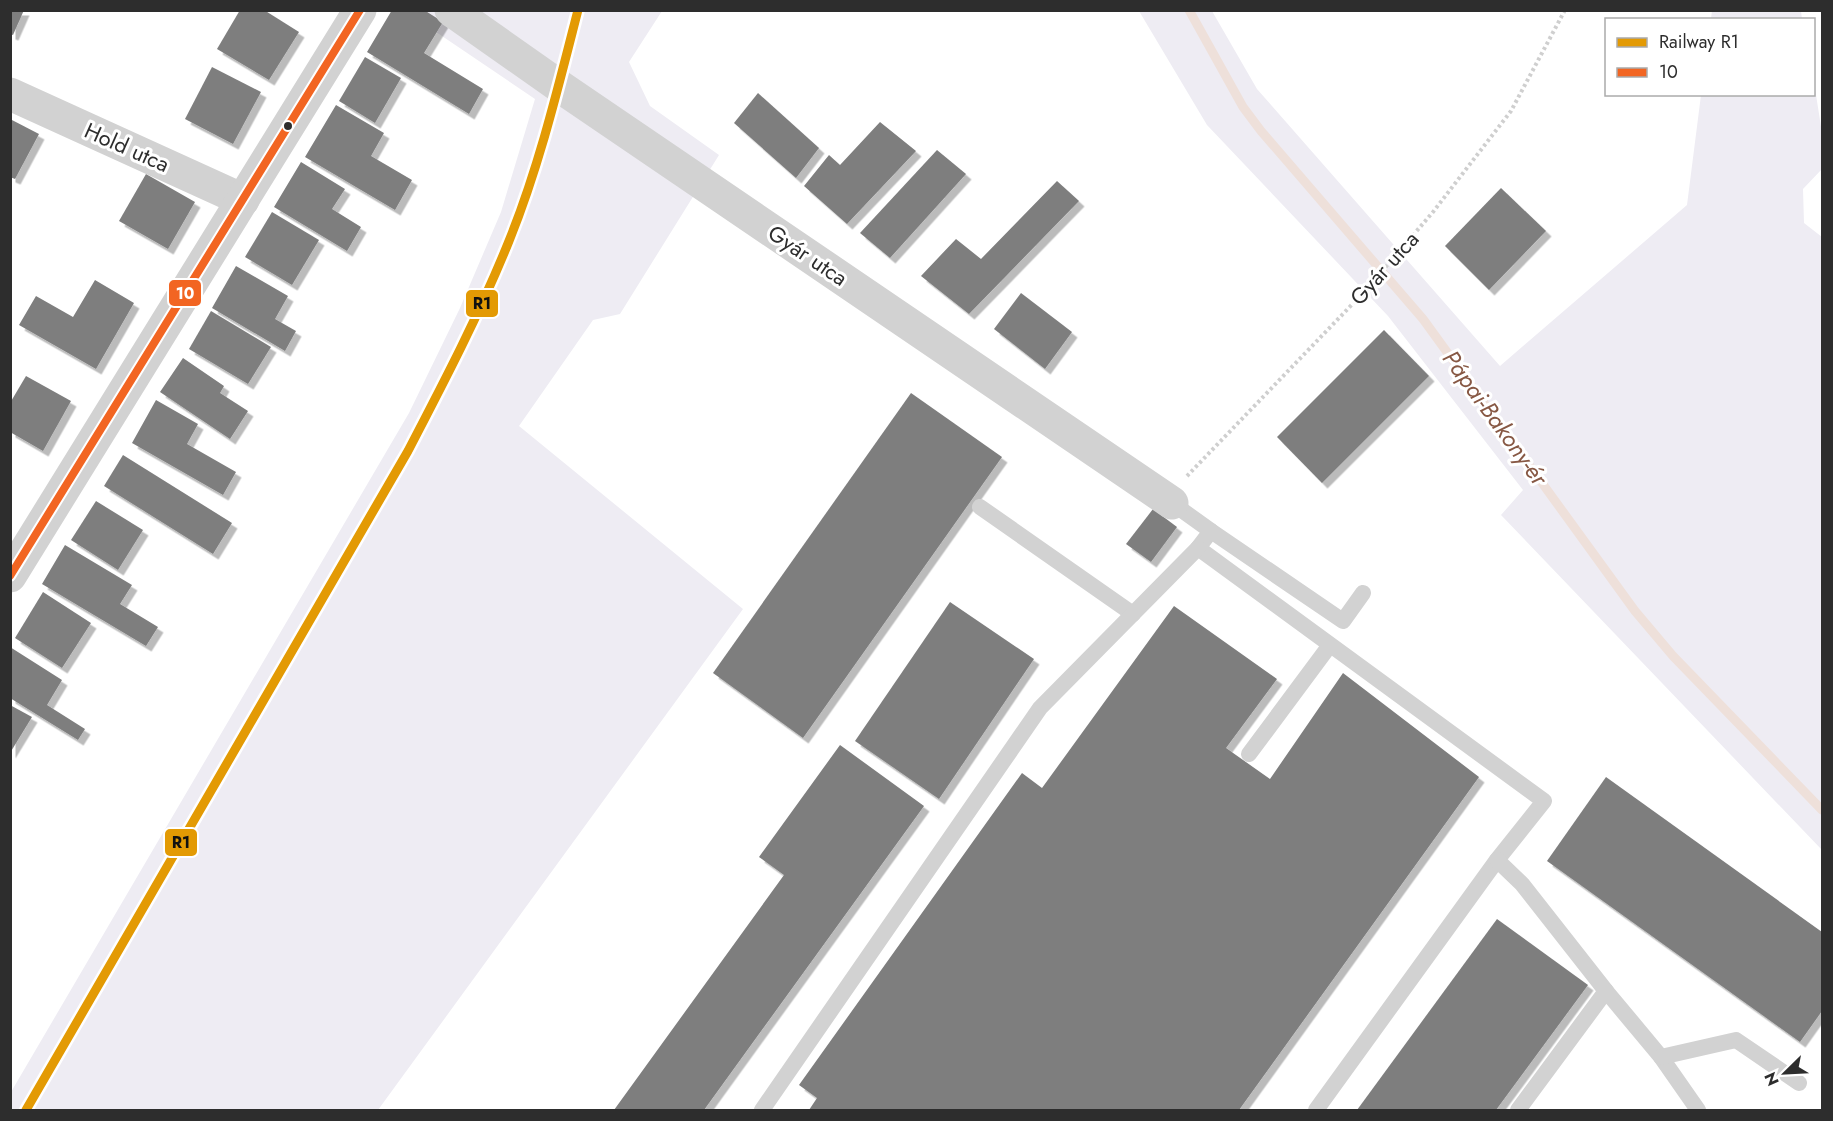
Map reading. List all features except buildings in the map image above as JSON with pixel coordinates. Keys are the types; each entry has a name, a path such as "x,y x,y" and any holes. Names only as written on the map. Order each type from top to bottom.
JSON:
{"street":[{"path":"10,576 360,10"},
{"name":"Gyár utca","path":"451,10 559,86 1169,500"},
{"name":"Hold utca","path":"10,94 243,200"}],"lane":[{"path":"1169,500 1343,621 1363,593"},
{"path":"980,507 1133,614"},
{"path":"762,1110 1040,708 1198,548 1211,531"},
{"path":"1198,548 1544,801 1497,860 1316,1110"},
{"path":"1249,754 1330,645"},
{"path":"1497,860 1522,884 1605,991 1661,1057 1698,1110"},
{"path":"1518,1110 1605,991"},
{"path":"1661,1057 1736,1040 1799,1083"}],"path":[{"name":"Gyár utca","path":"1169,500 1365,291 1433,212 1511,111 1565,10"}],"shaded area":[{"path":"1712,10 1801,11 1802,18 1711,18"},
{"path":"405,11 662,11 629,62 650,106 719,155 620,314 593,320 519,426 743,609 378,1110 11,1110 11,1092 409,413 460,308 501,212 535,99"},
{"path":"1139,11 1212,11 1257,89 1500,366 1687,205 1701,96 1815,96 1815,88 1822,133 1822,169 1803,189 1804,223 1822,237 1822,850 1501,515 1523,490 1388,316 1207,125"}],"waterway":[{"name":"Pápai-Bakony-ér","path":"1189,10 1243,107 1261,131 1423,319 1635,611 1673,656 1822,810"}],"rail line":[{"name":"R1","path":"26,1110 408,451 448,373 486,294 520,213 547,127 578,10"}],"transit line":[{"name":"10","path":"10,576 360,10"}]}
